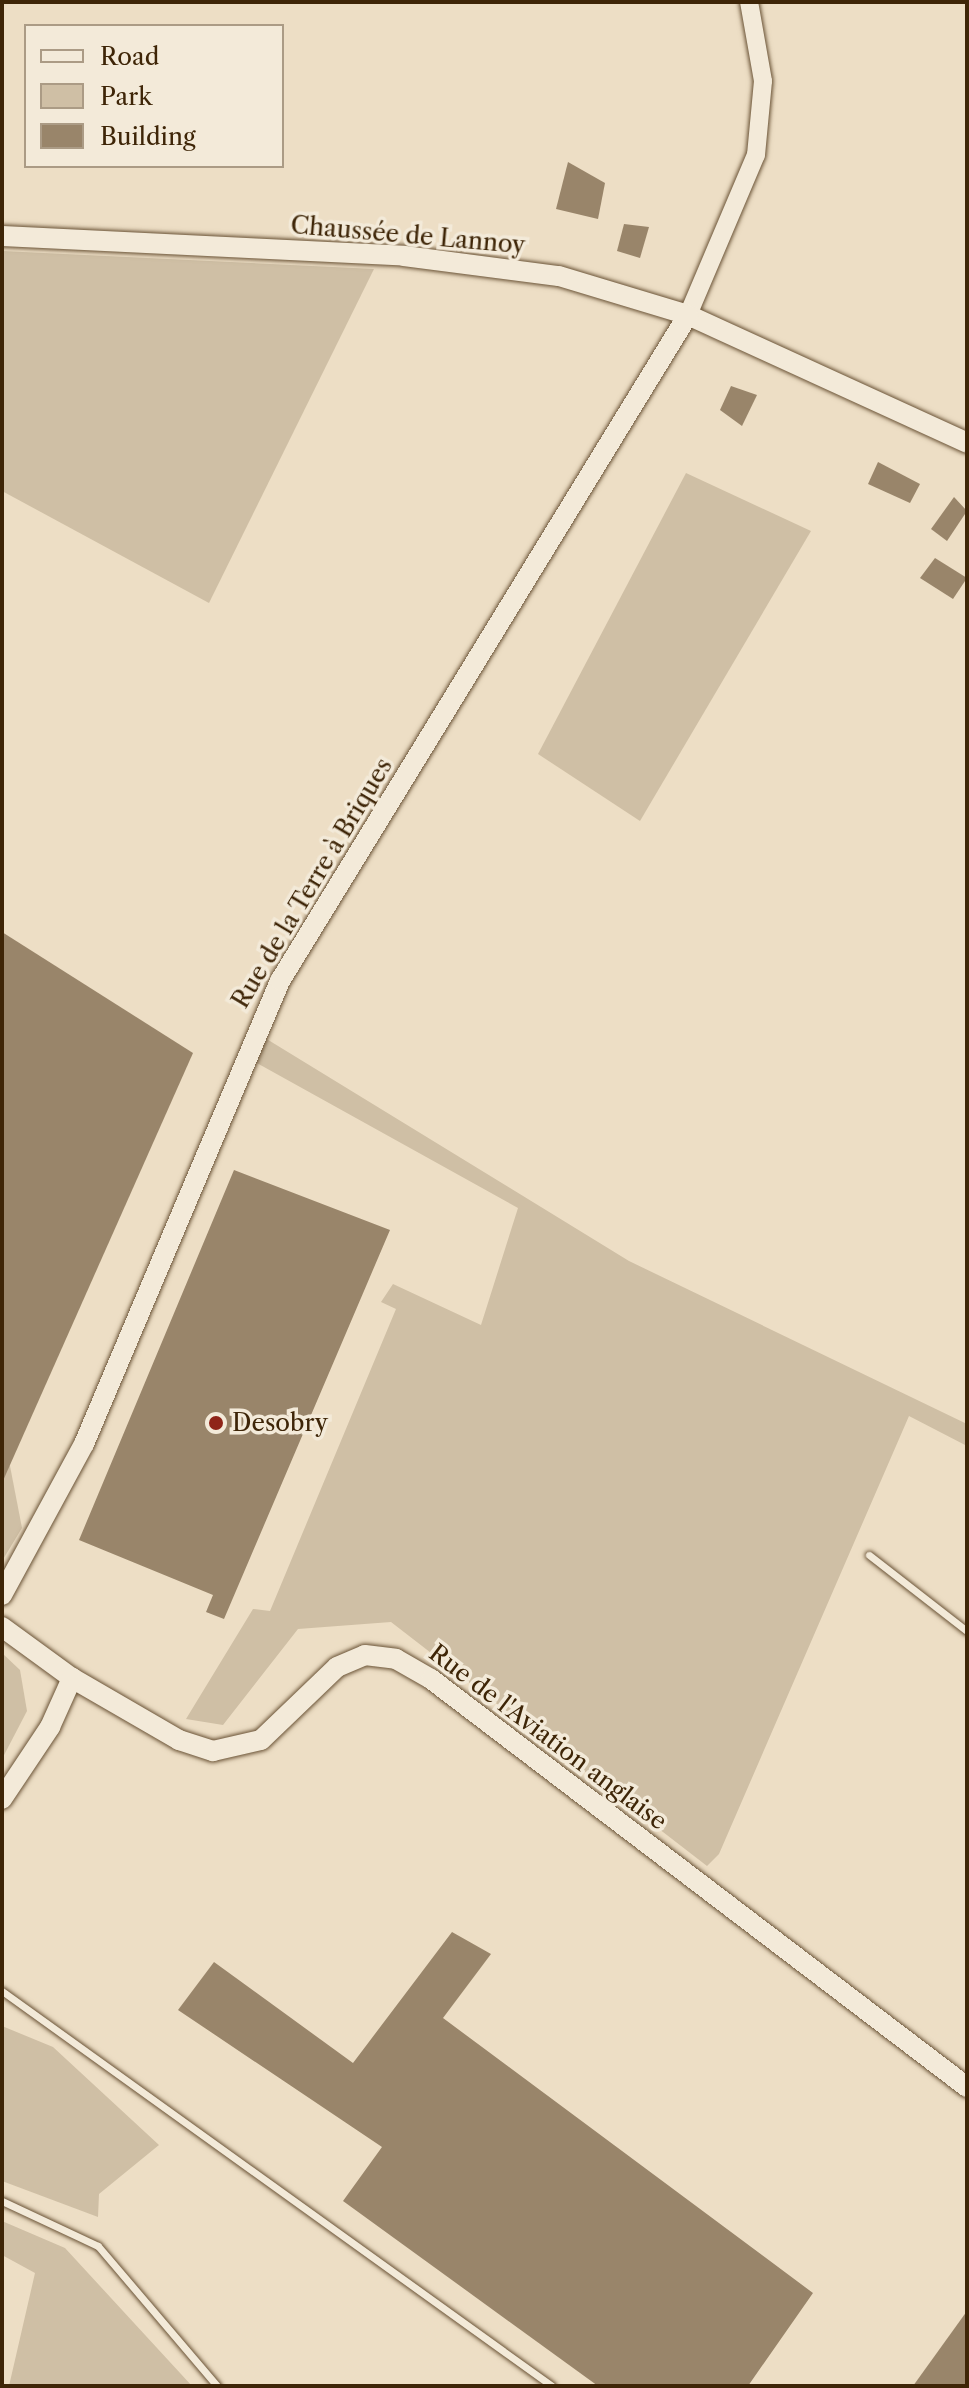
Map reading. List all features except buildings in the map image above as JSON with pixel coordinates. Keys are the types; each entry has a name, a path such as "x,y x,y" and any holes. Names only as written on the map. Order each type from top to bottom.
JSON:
{"main road":[{"name":"Chaussée de Lannoy","path":"2,236 480,262 624,292 688,315 967,443"},
{"name":"Rue de la Terre à Briques","path":"2,1595 84,1444 280,981 688,315"},
{"path":"2,1627 72,1678 50,1727 2,1799"},
{"name":"Rue de l'Aviation anglaise","path":"72,1678 179,1740 213,1751 261,1740 337,1667 365,1655 396,1659 431,1679 967,2087"}],"street":[{"path":"688,315 756,155 763,81 749,2"}],"lane":[{"path":"869,1555 967,1631"},
{"path":"2,1991 552,2386"},
{"path":"2,2201 98,2246 217,2386"}],"green space":[{"path":"2,251 374,269 209,603 2,491"},
{"path":"686,473 811,531 640,821 538,754"},
{"path":"265,1038 629,1261 967,1424 967,1446 909,1416 719,1854 707,1866 391,1622 298,1629 223,1725 186,1719 253,1609 270,1611 396,1309 381,1302 393,1284 481,1325 518,1208 255,1062"},
{"path":"2,1462 10,1466 22,1528 2,1561"},
{"path":"2,1653 20,1670 27,1711 2,1759"},
{"path":"2,2026 53,2047 159,2145 99,2194 98,2217 2,2181"},
{"path":"2,2221 65,2248 192,2386 9,2386 35,2273 2,2255"}],"place":[{"name":"Desobry","path":"216,1423"}]}
